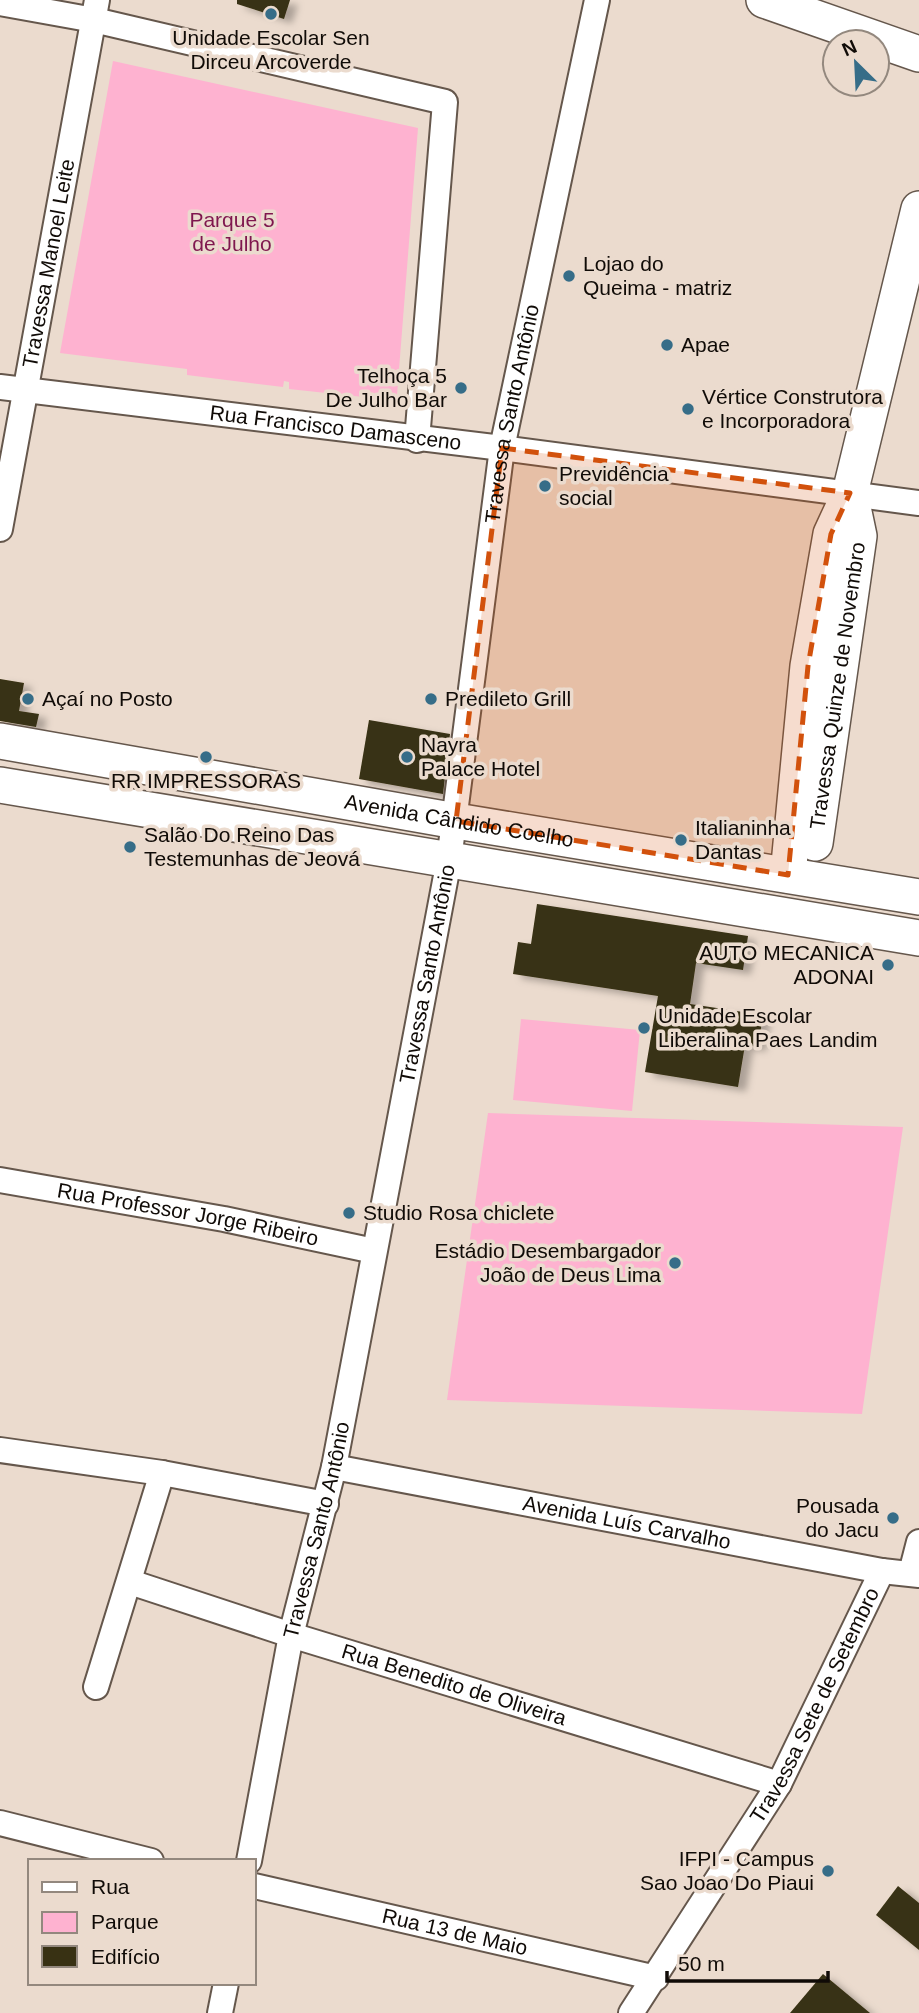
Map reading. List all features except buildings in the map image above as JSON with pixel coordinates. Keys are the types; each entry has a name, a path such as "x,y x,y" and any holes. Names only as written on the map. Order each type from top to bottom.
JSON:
{"main road":[{"path":"764,0 919,54"},
{"name":"Travessa Quinze de Novembro","path":"799,876 823,669 831,534 850,494 919,209"},
{"name":"Avenida Cândido Coelho","path":"0,741 456,821 919,897"},
{"name":"Avenida Cândido Coelho","path":"0,785 919,938"}],"street":[{"name":"Travessa Santo Antônio","path":"249,1859 291,1635 334,1467 449,860 502,448 597,0"},
{"path":"0,3 95,10 444,102 417,440"},
{"name":"Travessa Manoel Leite","path":"0,529 95,10"},
{"name":"Rua Francisco Damasceno","path":"0,387 417,440 502,448 919,503"},
{"name":"Rua Professor Jorge Ribeiro","path":"0,1180 224,1219 374,1251"},
{"path":"0,1450 163,1473 326,1504"},
{"name":"Avenida Luís Carvalho","path":"334,1467 882,1572 915,1574"},
{"path":"96,1687 163,1473"},
{"path":"915,1574 919,1542"},
{"name":"Travessa Sete de Setembro","path":"631,2013 779,1784 882,1572"},
{"name":"Rua Benedito de Oliveira","path":"130,1582 291,1635 779,1784"},
{"path":"0,1823 143,1859"},
{"name":"Rua 13 de Maio","path":"256,1886 656,1978"},
{"path":"220,2013 226,1985"}],"highlighted area":[{"path":"502,448 850,493 831,534 808,666 788,875 456,821"}],"green space":[{"name":"Parque 5 de Julho","path":"113,61 418,128 397,395 374,393 373,398 289,389 289,382 284,381 283,387 187,375 187,369 60,353"},
{"path":"521,1019 640,1030 632,1111 513,1100"},
{"name":"Estádio Desembargador João de Deus Lima","path":"488,1113 903,1127 862,1414 447,1400"}],"place":[{"name":"Unidade Escolar Sen Dirceu Arcoverde","path":"271,14"},
{"name":"Lojao do Queima - matriz","path":"569,276"},
{"name":"Apae","path":"667,345"},
{"name":"Telhoça 5 De Julho Bar","path":"461,388"},
{"name":"Vértice Construtora e Incorporadora","path":"688,409"},
{"name":"Previdência social","path":"545,486"},
{"name":"Açaí no Posto","path":"28,699"},
{"name":"Predileto Grill","path":"431,699"},
{"name":"RR IMPRESSORAS","path":"206,757"},
{"name":"Nayra Palace Hotel","path":"407,757"},
{"name":"Italianinha Dantas","path":"681,840"},
{"name":"Salão Do Reino Das Testemunhas de Jeová","path":"130,847"},
{"name":"AUTO MECANICA ADONAI","path":"888,965"},
{"name":"Unidade Escolar Liberalina Paes Landim","path":"644,1028"},
{"name":"Studio Rosa chiclete","path":"349,1213"},
{"name":"Estádio Desembargador João de Deus Lima","path":"675,1263"},
{"name":"Pousada do Jacu","path":"893,1518"},
{"name":"IFPI - Campus Sao Joao Do Piaui","path":"828,1871"}]}
